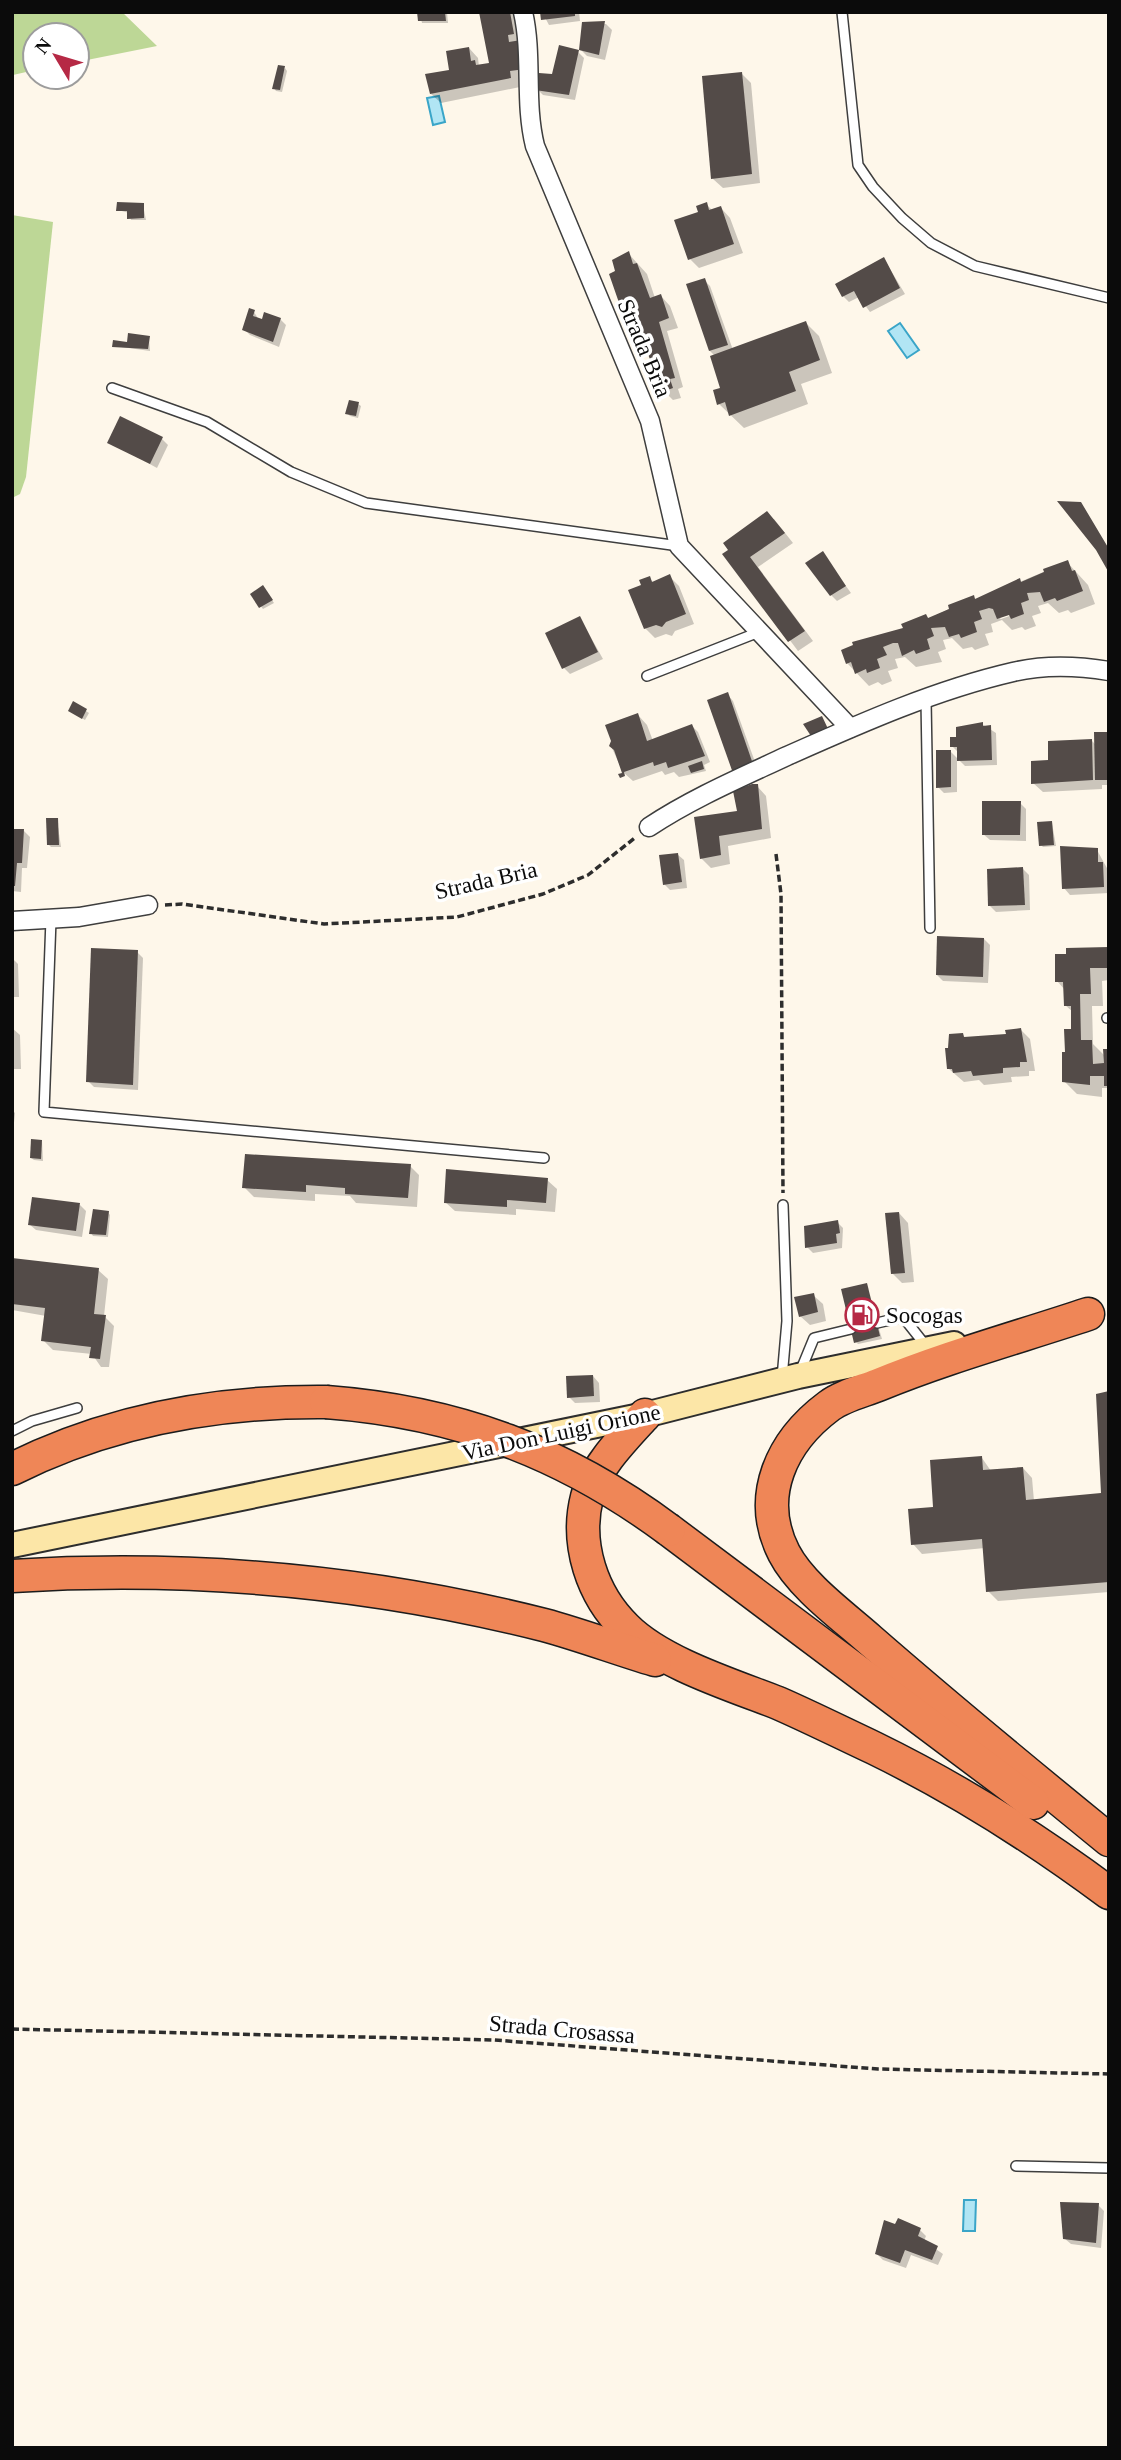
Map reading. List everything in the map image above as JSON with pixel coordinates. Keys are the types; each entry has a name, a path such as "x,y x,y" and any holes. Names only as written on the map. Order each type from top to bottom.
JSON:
{"highway":[{"path":"1099,1313 895,1377 831,1404 800,1432 784,1453 775,1477 773,1513 785,1554 816,1592 944,1705 1109,1840"},
{"path":"12,1469 68,1445 171,1414 248,1404 326,1402 444,1419 494,1434 548,1455 586,1475 669,1530 961,1752 1104,1877"},
{"path":"645,1415 611,1453 587,1496 583,1537 589,1572 605,1602 626,1629 682,1662 809,1716 921,1772 1018,1831 1104,1877"},
{"path":"12,1576 163,1571 261,1577 365,1591 545,1625 736,1686"}],"main road":[{"name":"Via Don Luigi Orione","path":"12,1545 645,1415 790,1379 1099,1313"}],"street":[{"name":"Strada Bria","path":"523,12 530,65 531,131 535,146 650,421 679,546 850,728"},
{"path":"649,827 687,802 850,728 926,700 1012,672 1053,668 1109,671"},
{"path":"12,922 148,905"}],"lane":[{"path":"842,12 858,165 895,210 931,243 975,266 1109,298"},
{"path":"112,388 207,422 291,472 366,503 679,546"},
{"path":"647,676 759,632"},
{"path":"926,700 930,928"},
{"path":"51,919 44,1112 544,1158"},
{"path":"783,1205 790,1379"},
{"path":"877,1323 903,1317 929,1350"},
{"path":"790,1379 814,1338 851,1329"},
{"path":"12,1431 32,1421 76,1408"},
{"path":"1016,2166 1109,2168"}],"path":[{"name":"Strada Bria","path":"148,905 182,904 324,924 457,917 543,894 588,875 649,827"},
{"path":"776,854 782,894 783,1205"},
{"name":"Strada Crosassa","path":"12,2029 494,2040 878,2069 1109,2074"}],"green space":[{"path":"12,12 122,12 157,46 91,59 91,21 21,21 21,73 13,75"},
{"path":"12,215 53,222 26,477 20,494 12,498"}],"water":[{"path":"439,96 445,122 433,125 427,98"},
{"path":"900,323 919,350 907,358 888,331"},
{"path":"964,2200 976,2200 975,2231 963,2231"}],"building":[{"path":"417,12 445,12 446,21 418,21"},
{"path":"479,12 510,12 514,34 508,35 509,42 521,40 525,69 510,71 511,78 430,94 425,74 449,70 446,51 469,47 471,61 475,60 476,65 489,63"},
{"path":"540,12 575,12 575,16 541,20"},
{"path":"605,21 599,55 579,50 582,22"},
{"path":"559,45 579,50 569,95 535,90 539,73 552,74"},
{"path":"278,65 285,66 280,90 272,89"},
{"path":"742,72 752,174 711,179 702,76"},
{"path":"117,202 144,203 144,218 127,219 127,211 116,211"},
{"path":"707,202 709,210 721,206 734,244 688,260 674,220 698,212 696,206"},
{"path":"629,251 633,264 637,263 650,298 661,294 669,318 659,322 675,378 670,379 673,388 662,392 634,316 625,320 609,274 615,271 612,260"},
{"path":"884,257 900,288 863,308 854,291 842,297 835,284"},
{"path":"705,278 728,345 709,351 686,284"},
{"path":"249,308 255,310 253,316 262,319 264,312 281,318 273,342 242,330"},
{"path":"806,321 820,360 789,372 796,391 729,416 725,402 717,405 713,390 720,388 710,356"},
{"path":"128,333 150,336 148,349 112,347 113,340 127,342"},
{"path":"349,400 359,402 356,416 345,414"},
{"path":"120,416 163,437 150,464 107,443"},
{"path":"1057,501 1081,502 1109,549 1109,573 1096,550"},
{"path":"767,511 785,533 750,557 805,631 788,642 722,554 728,550 723,543"},
{"path":"823,551 846,586 830,596 805,563"},
{"path":"1068,560 1083,591 1057,601 1055,598 1044,602 1040,592 1027,593 1029,600 1021,603 1024,614 1011,619 1009,615 997,619 993,609 989,608 979,611 982,619 974,622 977,632 961,638 959,634 949,637 945,627 931,628 934,636 927,639 930,649 916,654 914,650 902,656 898,643 893,643 883,647 887,655 877,659 880,668 867,673 866,669 855,674 851,662 846,664 841,650 853,645 852,642 903,628 901,624 926,614 928,618 949,609 948,605 974,595 975,599 1020,578 1021,582 1044,572 1043,569"},
{"path":"670,574 686,614 666,622 662,627 656,625 644,629 628,590 641,585 639,580 650,576 652,582"},
{"path":"263,585 273,600 259,608 250,594"},
{"path":"580,616 598,652 562,669 545,633"},
{"path":"728,692 754,767 734,776 707,700"},
{"path":"73,701 87,709 82,719 68,711"},
{"path":"638,713 647,741 692,724 705,756 668,768 666,762 654,766 653,762 624,772 625,776 620,778 618,774 622,773 614,750 609,746 611,741 605,725"},
{"path":"822,716 829,731 813,739 803,724"},
{"path":"983,722 983,726 991,725 992,760 957,761 957,747 950,747 950,737 956,737 956,727"},
{"path":"1094,732 1109,732 1109,780 1095,780"},
{"path":"1092,739 1093,780 1031,784 1031,761 1048,760 1048,741"},
{"path":"936,750 951,750 951,787 936,788"},
{"path":"702,761 704,769 691,773 688,766"},
{"path":"758,784 762,829 719,836 721,855 700,859 694,817 737,811 733,791"},
{"path":"982,801 1021,801 1020,835 982,835"},
{"path":"46,818 58,818 59,845 47,845"},
{"path":"1052,821 1054,845 1039,846 1037,822"},
{"path":"12,829 24,829 22,863 17,863 15,886 12,886"},
{"path":"1060,846 1098,848 1098,862 1103,862 1104,887 1062,889"},
{"path":"678,853 682,882 663,885 659,855"},
{"path":"1023,867 1025,905 988,906 987,869"},
{"path":"937,936 984,938 983,977 936,975"},
{"path":"1109,947 1109,968 1090,968 1091,994 1080,994 1081,1040 1092,1040 1093,1064 1104,1063 1103,1049 1109,1049 1109,1086 1104,1086 1104,1076 1090,1076 1090,1085 1062,1082 1064,1029 1071,1029 1071,1006 1064,1006 1063,982 1055,982 1055,954 1066,954 1066,948"},
{"path":"91,948 138,950 133,1085 86,1082"},
{"path":"1021,1028 1027,1062 1020,1062 1020,1067 1003,1068 1003,1073 973,1076 971,1071 953,1073 952,1069 947,1069 945,1048 948,1048 949,1034 963,1033 964,1037 1006,1034 1005,1030"},
{"path":"31,1139 42,1140 41,1159 30,1158"},
{"path":"245,1154 411,1164 408,1198 345,1194 345,1188 306,1185 306,1192 242,1188"},
{"path":"446,1169 548,1178 546,1203 507,1200 507,1207 444,1203"},
{"path":"32,1197 80,1203 76,1231 28,1225"},
{"path":"93,1209 109,1211 106,1235 89,1234"},
{"path":"899,1212 905,1273 891,1274 885,1213"},
{"path":"838,1220 840,1233 836,1234 837,1243 805,1248 804,1226"},
{"path":"12,1258 99,1268 94,1314 106,1315 100,1359 89,1358 91,1347 41,1341 45,1308 12,1304"},
{"path":"867,1283 880,1336 854,1343 841,1289"},
{"path":"814,1293 818,1312 799,1317 794,1297"},
{"path":"593,1375 594,1396 567,1398 566,1376"},
{"path":"1109,1391 1109,1582 986,1592 982,1539 911,1545 908,1509 933,1507 930,1460 982,1456 983,1470 1023,1467 1026,1500 1101,1493 1096,1394"},
{"path":"1060,2202 1099,2203 1096,2243 1063,2239"},
{"path":"898,2218 921,2228 918,2236 938,2246 932,2260 905,2250 900,2263 875,2254 884,2220 895,2224"}],"place":[{"name":"Socogas","path":"862,1315"}]}
